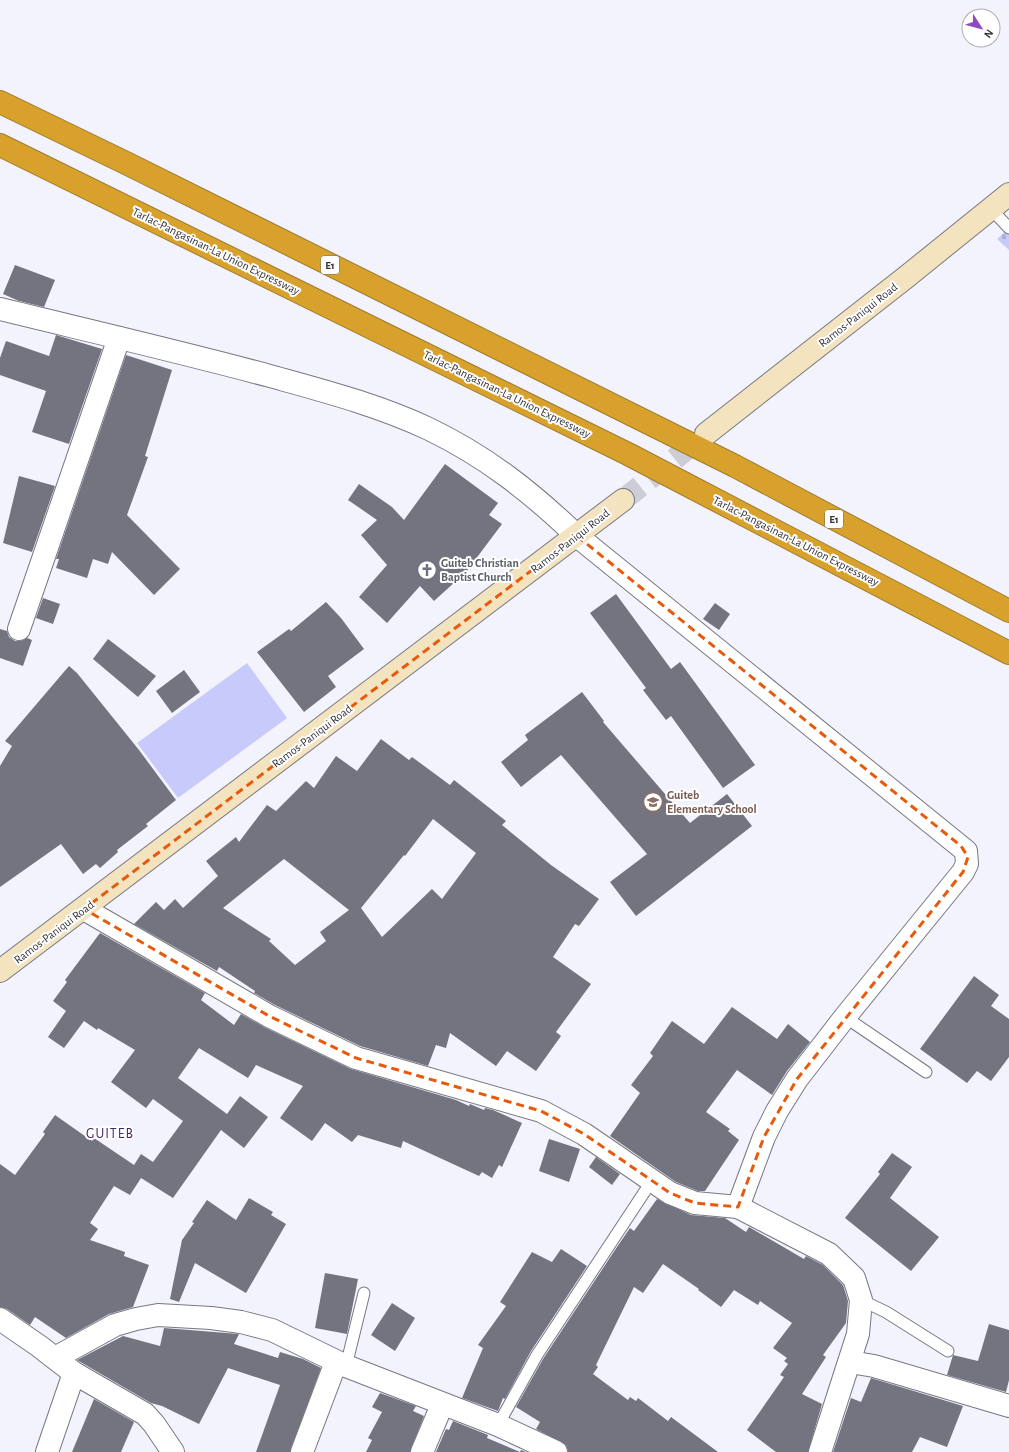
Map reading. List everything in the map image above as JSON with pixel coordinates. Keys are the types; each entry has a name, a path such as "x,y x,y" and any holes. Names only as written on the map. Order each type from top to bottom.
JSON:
{"highway":[{"name":"E1","path":"0,102 735,466 1009,611"},
{"name":"Tarlac-Pangasinan-La Union Expressway","path":"0,145 628,454 1009,653"}],"main road":[{"name":"Ramos-Paniqui Road","path":"706,434 1009,194"},
{"name":"Ramos-Paniqui Road","path":"0,971 84,910 623,500"}],"street":[{"path":"0,309 119,338 342,396 402,417 457,444 498,468 525,488 577,536 966,851 967,864 963,872 845,1017 797,1079 777,1111 752,1167 738,1207"},
{"path":"19,629 119,338"},
{"path":"84,910 270,1016 356,1058 541,1111 584,1134 651,1182 670,1193 695,1203 738,1207 829,1254 854,1278 861,1300 858,1334 820,1452"},
{"path":"55,1358 115,1325 136,1319 158,1316 211,1318 247,1324 272,1330 341,1364 442,1405 498,1425 556,1452"},
{"path":"0,1319 74,1373 145,1414 154,1424 173,1452"},
{"path":"850,1362 874,1366 1009,1406"},
{"path":"302,1452 341,1364"},
{"path":"47,1452 74,1373"},
{"path":"422,1452 442,1405"}],"lane":[{"path":"991,209 1009,228"},
{"path":"845,1017 926,1072"},
{"path":"498,1425 537,1356 651,1182"},
{"path":"341,1364 364,1293"},
{"path":"861,1300 886,1312 948,1351"}],"highlighted area":[{"path":"577,536 961,846 968,857 963,872 797,1079 764,1137 738,1207 695,1203 670,1193 584,1134 541,1111 356,1058 269,1016 84,909"}],"green space":[{"path":"1009,228 1009,250 997,239"},
{"path":"247,663 287,718 178,798 137,743"}],"building":[{"path":"15,265 55,280 44,307 19,301 3,294"},
{"path":"56,335 102,349 69,444 32,432 46,391 0,375 0,358 6,341 49,356"},
{"path":"126,355 172,370 145,456 148,457 127,515 180,569 154,595 112,552 108,564 93,559 87,578 56,568 59,559 56,559"},
{"path":"445,464 498,503 489,515 502,524 466,572 434,601 420,586 387,623 359,597 387,565 361,535 377,520 348,500 359,484 392,507 404,520"},
{"path":"19,476 55,486 32,552 3,543"},
{"path":"616,594 671,669 680,662 755,765 723,788 671,716 666,720 643,690 646,688 590,613"},
{"path":"43,598 60,604 53,624 36,618"},
{"path":"326,602 341,618 364,649 328,676 336,687 304,712 257,652 289,629 291,631"},
{"path":"715,603 730,614 719,630 703,619"},
{"path":"0,629 7,631 9,637 15,641 21,641 27,638 32,640 23,666 0,658"},
{"path":"108,639 156,676 138,697 93,659"},
{"path":"69,666 77,673 139,750 176,800 146,824 148,826 117,850 118,852 100,868 96,864 83,874 61,844 0,887 0,766 12,746 5,741"},
{"path":"184,670 200,692 172,713 156,691"},
{"path":"582,692 604,721 603,722 690,823 727,794 752,826 636,916 610,882 647,854 561,755 521,787 501,762 528,740 525,735"},
{"path":"381,739 409,760 412,757 450,785 454,780 506,821 502,825 551,865 599,899 579,926 575,924 553,957 591,984 556,1032 561,1036 536,1071 507,1051 496,1066 450,1033 446,1048 436,1045 428,1066 360,1046 275,1005 254,993 255,991 219,967 217,971 134,924 156,902 164,910 175,899 183,908 218,876 206,861 236,837 239,842 267,805 276,811 306,781 314,788 336,756 357,771","holes":["433,819 476,853 442,899 432,889 382,937 361,908 404,855 405,856","284,859 349,910 320,932 326,941 295,965 269,941 271,939 223,908"]},
{"path":"100,933 205,993 201,1000 234,1025 241,1014 264,1027 351,1069 456,1100 469,1106 470,1104 484,1110 485,1108 493,1110 522,1123 502,1167 499,1165 492,1178 482,1172 479,1176 403,1141 401,1148 358,1135 352,1142 325,1123 312,1141 280,1118 303,1086 256,1065 248,1078 199,1048 178,1078 227,1114 240,1096 268,1117 244,1148 221,1130 173,1198 141,1178 130,1195 114,1186 90,1223 98,1229 90,1240 125,1252 124,1256 149,1265 133,1307 109,1314 66,1338 35,1317 30,1325 7,1309 0,1307 0,1164 15,1175 45,1134 43,1132 55,1115 92,1141 94,1138 134,1165 141,1154 153,1162 183,1121 153,1099 146,1108 111,1082 135,1050 98,1028 97,1030 84,1021 64,1048 48,1037 66,1011 53,1001 67,982 65,980"},
{"path":"974,976 999,995 991,1006 1009,1019 1009,1057 991,1081 977,1071 967,1083 920,1049"},
{"path":"732,1007 777,1039 788,1024 810,1042 787,1071 772,1095 737,1070 706,1112 730,1129 728,1131 739,1140 705,1191 698,1191 676,1182 610,1136 640,1093 631,1085 653,1056 650,1053 672,1021 704,1044"},
{"path":"549,1139 580,1149 569,1182 539,1171"},
{"path":"892,1153 912,1167 890,1198 939,1237 911,1271 845,1218 880,1174 878,1172"},
{"path":"596,1157 620,1174 612,1185 589,1167"},
{"path":"249,1198 273,1212 271,1215 286,1224 246,1293 195,1263 179,1302 170,1299 182,1240 207,1200 236,1220"},
{"path":"657,1199 691,1215 725,1218 746,1232 749,1227 804,1259 806,1256 823,1265 843,1285 848,1301 846,1323 823,1355 826,1357 802,1394 822,1404 808,1452 776,1452 747,1430 784,1377 780,1375 788,1364 784,1361 787,1358 773,1348 792,1323 760,1301 758,1305 734,1290 721,1307 698,1290 699,1289 663,1264 643,1293 634,1287 596,1365 598,1367 593,1374 628,1400 630,1397 636,1401 638,1398 668,1421 671,1417 718,1452 568,1452 566,1445 536,1429 540,1422 516,1407 543,1359 617,1247 630,1228 634,1231"},
{"path":"561,1249 587,1266 531,1351 505,1399 503,1398 498,1411 462,1398 483,1348 478,1345 506,1306 500,1302 532,1252 552,1262"},
{"path":"325,1273 358,1279 347,1334 315,1328"},
{"path":"392,1303 415,1318 395,1351 371,1335"},
{"path":"989,1324 1009,1330 1009,1380 1006,1392 947,1375 953,1355 978,1361"},
{"path":"164,1328 239,1334 234,1344 278,1358 280,1352 303,1359 321,1368 290,1452 256,1452 280,1385 228,1368 199,1424 162,1406 151,1403 77,1360 123,1336 160,1346"},
{"path":"871,1378 963,1406 947,1447 920,1437 912,1452 833,1452 851,1398 861,1402"},
{"path":"380,1393 416,1406 413,1411 424,1416 410,1452 366,1452 372,1440 368,1438 382,1412 372,1407"},
{"path":"94,1399 134,1422 121,1452 72,1452"},
{"path":"453,1421 488,1435 487,1438 520,1452 436,1452 446,1429 449,1430"}],"tunnel":[{"path":"623,500 706,434"}],"place":[{"name":"Guiteb Christian Baptist Church","path":"427,570"},
{"name":"Guiteb Elementary School","path":"653,802"}],"district":[{"name":"GUITEB","path":"110,1133"}]}
